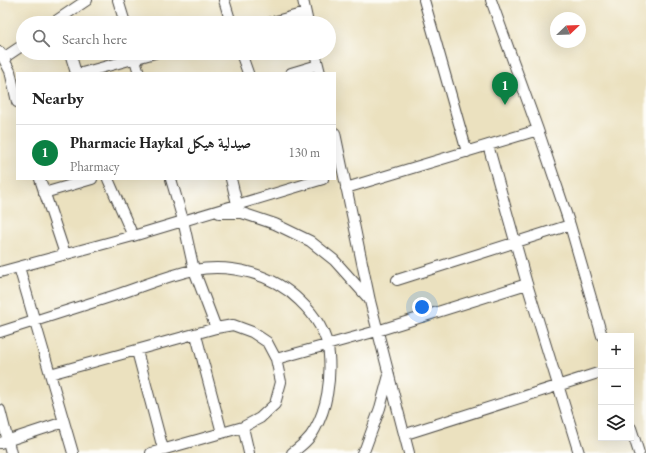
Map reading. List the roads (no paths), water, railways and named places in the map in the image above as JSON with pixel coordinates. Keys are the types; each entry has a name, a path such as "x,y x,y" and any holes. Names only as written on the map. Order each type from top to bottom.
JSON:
{"street":[{"path":"65,16 87,0"},
{"path":"118,0 123,16"},
{"path":"224,0 230,16"},
{"path":"303,0 307,16"},
{"path":"424,0 467,152"},
{"path":"491,0 538,130 570,225 601,333"},
{"path":"16,48 2,54 10,71 16,96"},
{"path":"72,60 76,72"},
{"path":"85,72 122,60"},
{"path":"135,60 139,72"},
{"path":"243,60 248,72"},
{"path":"298,72 319,69"},
{"path":"346,188 538,130"},
{"path":"336,143 339,174 346,188 377,331 406,434 409,453"},
{"path":"488,145 515,242 579,453"},
{"path":"40,180 65,254"},
{"path":"44,194 89,180"},
{"path":"108,180 133,236"},
{"path":"171,180 183,220 194,270 216,328"},
{"path":"231,180 237,204"},
{"path":"0,272 133,236 320,180"},
{"path":"209,213 242,212 276,224 310,241 334,260 370,301"},
{"path":"396,280 570,225"},
{"path":"19,267 36,320 73,453"},
{"path":"0,332 194,270 238,270 258,274 276,282 291,292 318,322 329,345 330,376 326,400 316,429 306,442 292,453"},
{"path":"276,359 377,331 528,284"},
{"path":"50,374 196,335 216,328 233,325 252,332 267,342 276,359 280,382 275,404 260,418 243,427 151,453"},
{"path":"196,335 222,433"},
{"path":"137,351 163,450"},
{"path":"406,434 598,373"},
{"path":"362,453 365,449 380,408 389,375"},
{"path":"0,410 4,442 11,453"},
{"path":"4,442 64,422"},
{"path":"243,427 250,453"},
{"path":"634,437 639,453"}],"place":[{"name":"Pharmacie Haykal صيدلية هيكل","path":"505,105"}]}
